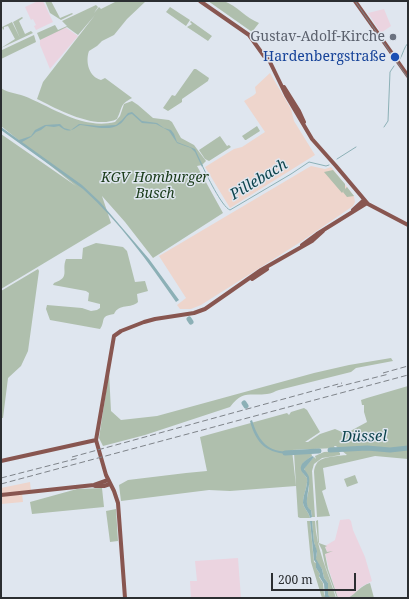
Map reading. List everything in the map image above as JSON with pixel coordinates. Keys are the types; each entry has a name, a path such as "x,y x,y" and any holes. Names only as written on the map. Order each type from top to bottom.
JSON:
{"street":[{"path":"200,1 249,34 269,60 286,95 312,139 365,201 372,207 408,225"},
{"path":"356,1 408,76"},
{"path":"281,83 287,90 304,123"},
{"path":"287,90 296,112 322,151"},
{"path":"125,598 118,506 96,440 113,338 115,334 149,320 199,311 261,270 301,247 305,242 324,231 365,201"},
{"path":"1,461 96,440"},
{"path":"1,495 94,485 97,486 109,482"}],"shaded area":[{"path":"38,1 43,1 53,22 36,30 34,26 36,25 33,19 31,20 25,7"},
{"path":"384,9 391,26 381,33 368,13"},
{"path":"65,27 78,36 50,69 40,45 40,40"},
{"path":"270,73 291,109 294,121 315,155 230,208 205,167 234,149 242,147 265,132 244,101 256,93 255,87"},
{"path":"311,166 325,169 331,167 354,196 355,202 353,206 299,243 201,305 191,309 180,309 177,305 186,298 159,256"},
{"path":"30,482 31,491 1,494 1,488"},
{"path":"22,493 23,502 1,504 1,495"},
{"path":"349,519 365,557 372,581 361,587 348,598 338,598 325,553 327,552 325,546 335,540 340,520"},
{"path":"238,558 241,598 191,598 190,581 197,581 195,561"}],"green space":[{"path":"45,1 51,1 60,18 72,13 73,14 61,20 50,13"},
{"path":"117,1 146,1 127,19 114,35 102,41 89,51 88,64 94,76 101,80 105,78 132,98 123,105 117,119 108,122 87,120 65,113 37,99 43,82 95,15 78,35 67,27 40,40 37,33 55,25 58,30 67,26 62,21 96,5 98,7 94,13 99,7 101,9"},
{"path":"208,1 224,1 259,23 252,32"},
{"path":"170,7 190,20 186,26 166,12"},
{"path":"22,17 23,18 19,21 25,34 31,31 33,33 1,48 15,39 8,26 4,27 3,30 2,27 12,22 20,38 13,22"},
{"path":"191,21 212,36 208,41 187,27 192,24 190,22"},
{"path":"34,35 36,42 1,59 2,50"},
{"path":"194,69 209,78 208,81 168,111 163,108 172,95 175,96"},
{"name":"KGV Homburger Busch","path":"1,88 24,96 68,116 91,123 103,124 115,122 120,116 124,104 132,101 153,118 169,120 172,122 181,138 194,145 206,161 202,165 197,166 223,213 153,258 125,222 102,196 111,223 1,289 1,134 76,186 1,126"},
{"path":"257,126 260,131 245,140 242,136"},
{"path":"220,136 227,146 229,145 231,147 209,161 205,159 199,150"},
{"path":"333,170 345,184 345,189 342,193 324,172"},
{"path":"347,187 354,196 347,197 343,192"},
{"path":"96,243 123,247 127,251 135,282 145,281 148,291 137,294 138,302 135,304 119,308 114,314 106,316 100,329 50,320 46,309 47,305 82,308 91,311 100,308 100,304 88,301 89,293 86,291 53,285 64,276 66,259 82,259 83,248"},
{"path":"38,269 39,271 28,351 21,366 8,378 3,418 1,418 1,291"},
{"path":"391,358 393,361 356,368 351,372 279,390 270,394 243,396 230,407 145,435 103,446 99,438 109,372 111,411 121,420 157,416 314,373"},
{"path":"408,386 408,448 399,450 408,449 408,459 375,456 323,468 326,489 322,491 330,516 317,517 314,472 319,461 335,456 347,455 341,450 398,450 366,447 338,448 334,446 335,448 292,450 296,486 230,491 209,490 121,501 119,485 128,480 207,471 200,437 287,413 289,415 291,412 304,408 307,410 320,432 305,442 308,442 320,434 335,429 342,432 343,435 367,422 364,412 364,405 362,405 361,400"},
{"path":"338,451 340,455 322,458 314,464 312,471 315,517 312,517 311,510 307,505 309,482 304,468 314,457 316,459 315,456 324,452"},
{"path":"311,452 312,456 304,462 301,467 307,478 303,503 310,518 300,518 298,517 294,453"},
{"path":"355,475 358,483 347,487 344,479"},
{"path":"102,488 104,507 32,514 30,502 77,489"},
{"path":"116,509 118,541 110,542 106,511"},
{"path":"318,520 319,543 327,546 325,547 327,552 333,551 325,554 328,569 338,598 318,542 316,521"},
{"path":"307,521 310,521 314,562 316,563 316,568 320,574 319,577 323,583 326,598 322,598 311,562"},
{"path":"312,521 315,521 320,550 336,598 331,598 328,596 328,583 324,578 322,569 316,561 317,553 314,542"},
{"path":"370,583 374,598 348,598 364,586"}],"water":[{"path":"132,112 142,121 157,123 164,128 171,130 177,142 195,149 203,166 202,167 195,152 191,148 177,143 169,131 156,124 142,123 132,114 122,123 111,128 80,125 71,130 79,124 99,126 116,125 128,113"},
{"path":"60,124 64,128 71,130 65,130 59,126 46,126 31,137 22,142 82,185 100,202 149,259 179,300 176,302 133,243 109,215 83,189 1,130 1,127 19,140 31,136 35,130 45,125"},
{"path":"252,420 257,434 265,444 276,450 291,451 292,454 283,454 269,450 259,442 250,421"},
{"path":"312,456 314,457 304,469 309,477 307,505 311,510 312,517 310,518 303,503 307,478 301,471 301,465"},
{"path":"310,521 312,521 314,542 317,551 316,559 322,569 324,578 328,583 328,595 331,598 325,597 324,584 316,568"}],"waterway":[{"name":"Pillebach","path":"400,59 405,46 408,43"},
{"name":"Pillebach","path":"384,127 388,121 390,72 394,66"},
{"name":"Pillebach","path":"337,159 356,147"},
{"name":"Pillebach","path":"202,165 219,197 230,210 309,162 326,166 329,165"},
{"name":"Düssel","path":"330,450 367,448 390,450 408,448"},
{"path":"285,453 319,451"}],"tram line":[{"path":"355,1 408,78"}],"railway":[{"path":"383,373 408,366"},
{"path":"337,387 389,374"},
{"path":"1,484 408,375"},
{"path":"72,457 342,383"},
{"path":"1,478 79,458"}],"place":[{"name":"Gustav-Adolf-Kirche","path":"393,37"},
{"name":"Hardenbergstraße","path":"395,57"}]}
